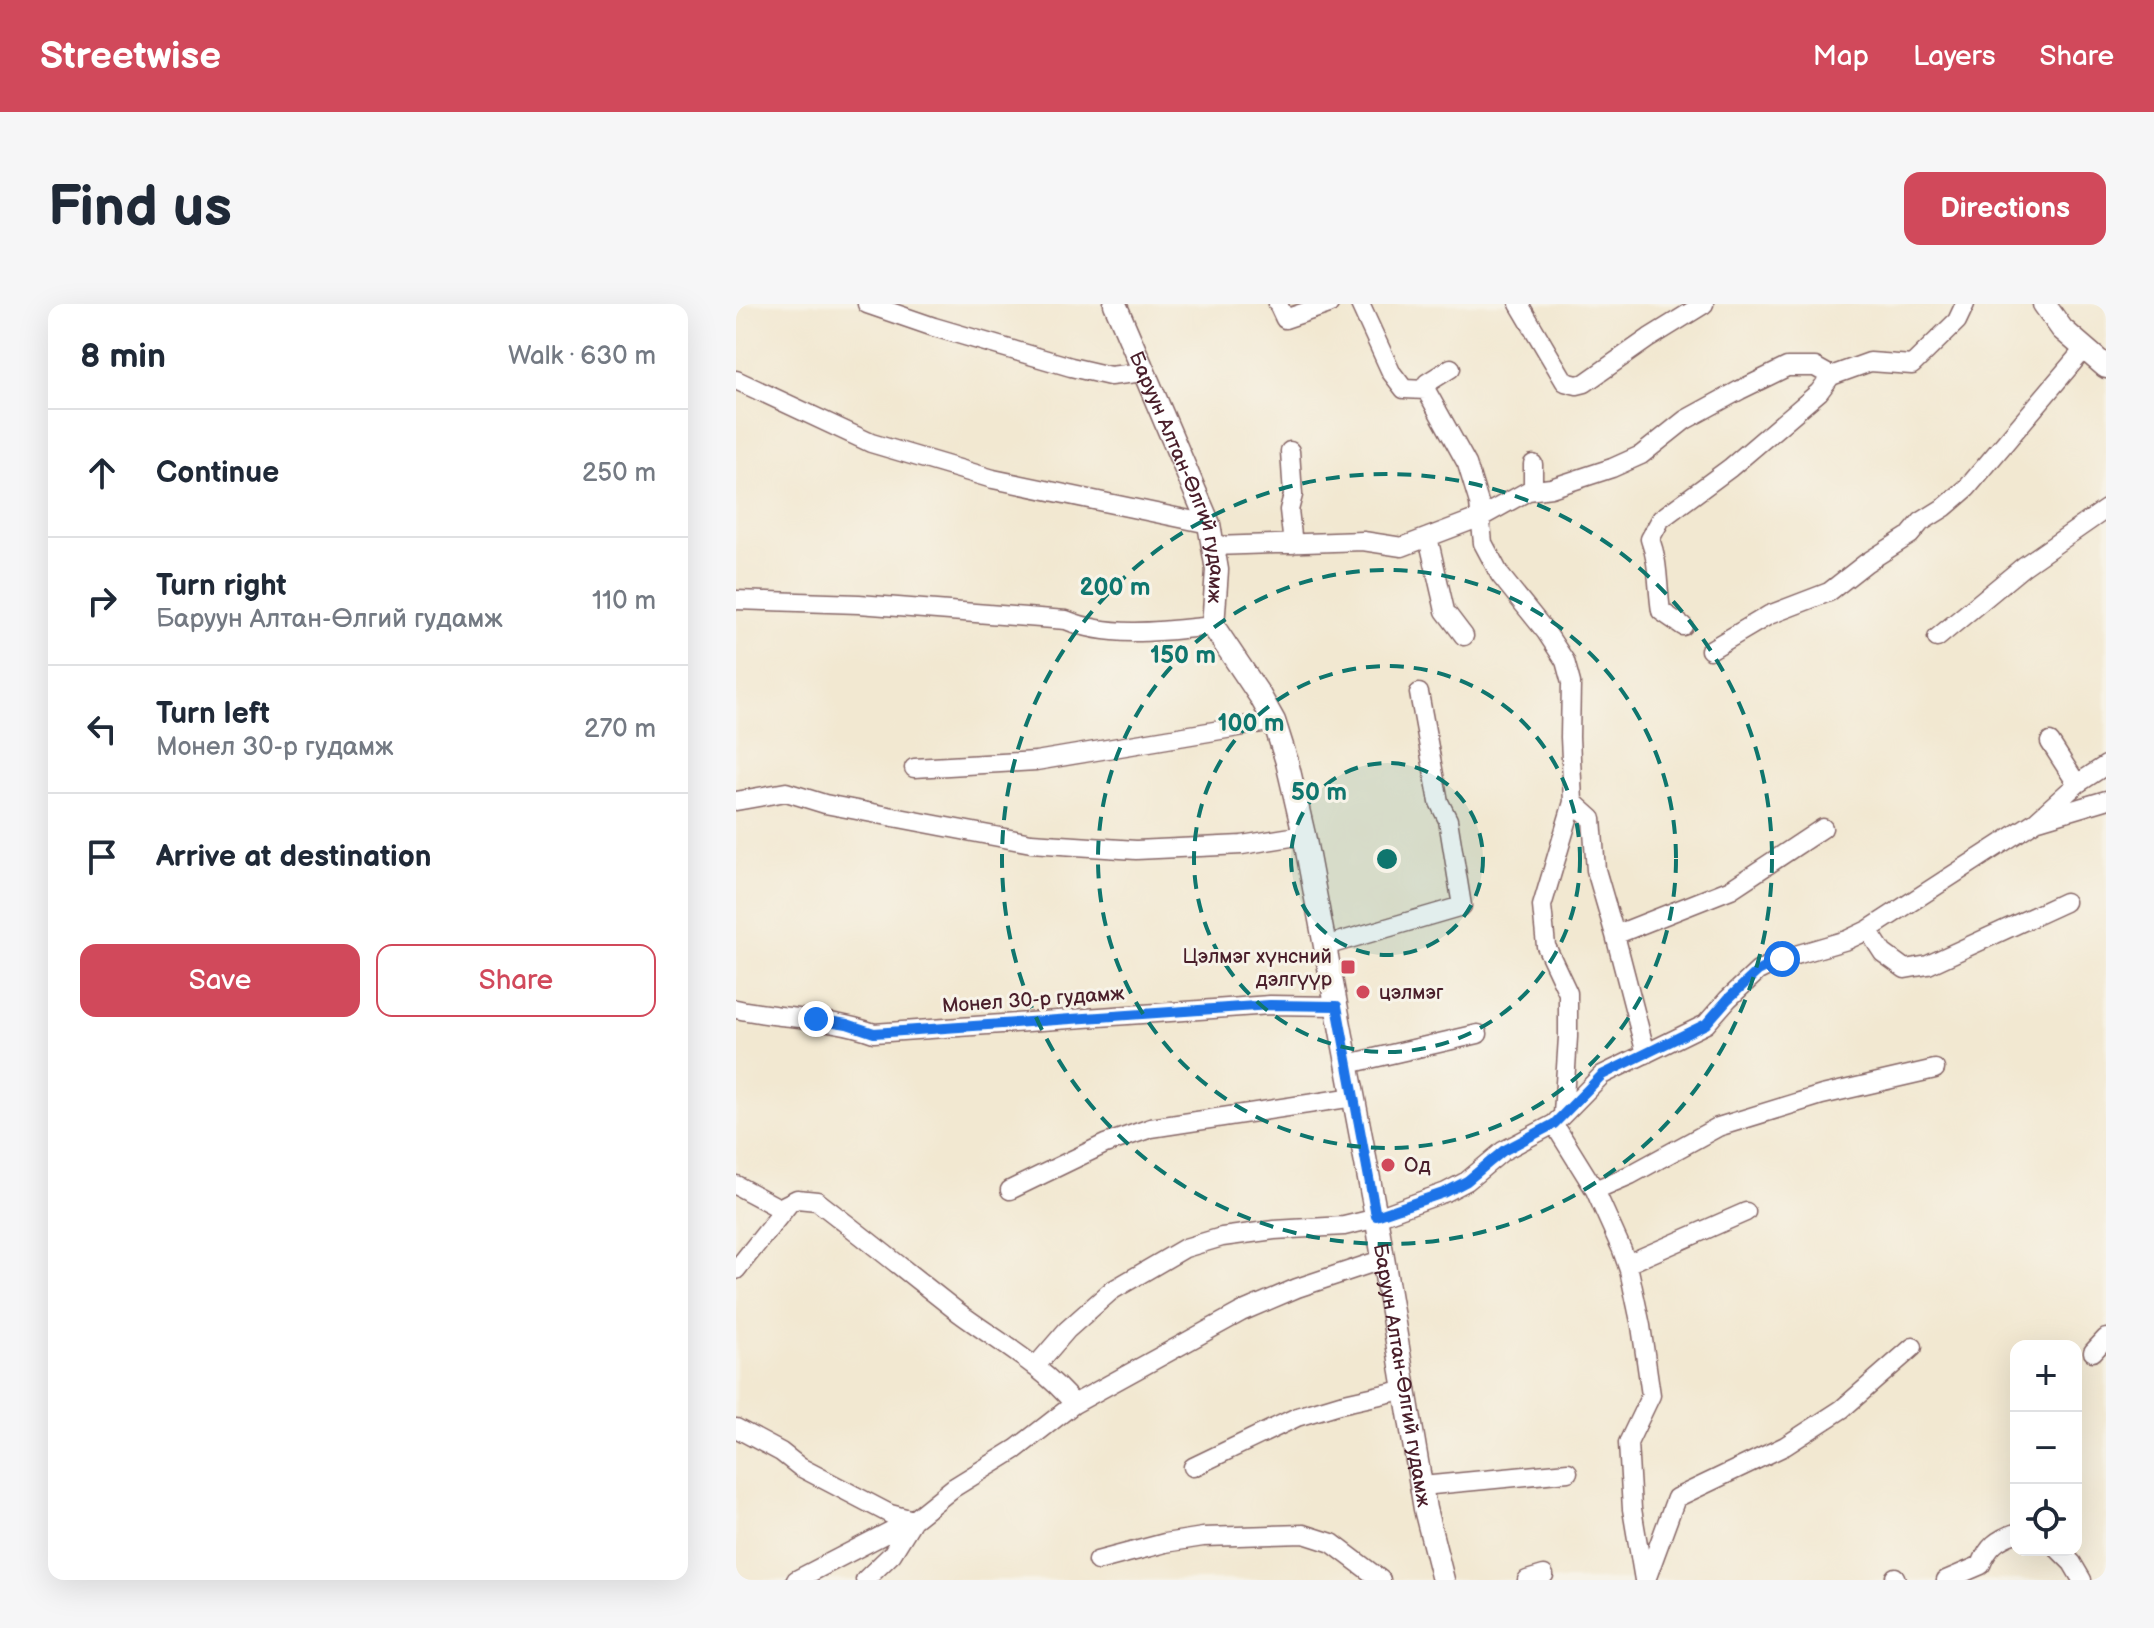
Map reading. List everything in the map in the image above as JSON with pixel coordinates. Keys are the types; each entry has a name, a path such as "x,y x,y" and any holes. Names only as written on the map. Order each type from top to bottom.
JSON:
{"main road":[{"name":"Баруун Алтан-Өлгий гудамж","path":"1115,304 1212,535 1217,570 1213,626 1274,721 1287,762 1348,1064 1407,1389 1425,1509 1443,1580"},
{"path":"2044,304 2062,329 2106,367"}],"street":[{"path":"867,304 934,327 1084,370 1110,376 1144,372"},
{"path":"1278,304 1285,319 1329,304"},
{"path":"1360,304 1391,372 1404,389 1426,390"},
{"path":"1519,304 1565,382 1577,385 1585,383 1704,304"},
{"path":"1683,626 1661,611 1657,590 1657,558 1650,539 1661,519 1730,468 1819,392 1831,376 1870,362 1912,365 1957,321 1965,304"},
{"path":"1710,650 1769,615 1829,592 1945,507 1974,479 2085,348"},
{"path":"736,380 871,443 993,479 1212,535 1293,544 1363,541 1402,547 1481,517 1533,490 1551,488 1641,455 1685,420 1787,367 1815,367 1831,376"},
{"path":"1451,368 1427,383 1426,390 1439,419 1467,464 1481,517 1483,543 1500,575 1565,661 1571,683 1573,802 1542,906 1546,946 1568,993 1568,1037 1558,1119 1595,1190 1627,1264 1641,1326 1651,1395 1628,1443 1632,1509 1645,1580"},
{"path":"1290,451 1293,495 1289,510 1293,544"},
{"path":"1533,464 1533,490"},
{"path":"1937,638 2024,566 2106,509"},
{"path":"1428,537 1445,611 1464,636"},
{"path":"1514,591 1537,596"},
{"path":"736,600 859,604 1066,620 1089,629 1129,631 1213,626"},
{"path":"1325,946 1462,906 1448,820 1439,802 1419,693"},
{"path":"914,768 1036,761 1274,721"},
{"path":"2050,742 2077,784"},
{"path":"1035,1367 1067,1330 1111,1291 1185,1248 1222,1237 1344,1226 1446,1192 1467,1181 1503,1151 1558,1119 1602,1075 1706,1024 1758,971 1782,959 1847,940 1868,930 2036,821 2077,784 2106,765"},
{"path":"736,801 786,792 825,804 1031,843 1136,850 1242,845 1304,835"},
{"path":"2036,821 2106,800"},
{"path":"1573,802 1592,819 1596,870 1646,1054"},
{"path":"1615,935 1731,889 1823,828"},
{"path":"1868,930 1883,953 1905,969 1928,965 2065,902"},
{"name":"Монел 30-р гудамж","path":"736,1009 769,1016 847,1024 874,1033 1270,1005 1337,1006"},
{"path":"1348,1064 1478,1034"},
{"path":"1595,1190 1630,1175 1718,1127 1822,1095 1935,1069"},
{"path":"1010,1190 1105,1144 1151,1128 1354,1097"},
{"path":"736,1185 779,1208 797,1199 817,1201 960,1313 1035,1367 1074,1404"},
{"path":"736,1270 788,1205"},
{"path":"1627,1264 1746,1212"},
{"path":"796,1580 913,1520 953,1488 1016,1449 1074,1404 1241,1312 1297,1288 1384,1259"},
{"path":"1645,1580 1676,1498 1785,1446 1842,1409 1913,1347"},
{"path":"1193,1467 1297,1417 1407,1389"},
{"path":"736,1428 781,1452 800,1467 890,1514 913,1520"},
{"path":"1422,1486 1568,1472"},
{"path":"865,1580 892,1554 913,1520"},
{"path":"1097,1561 1165,1543 1203,1537 1304,1534 1332,1543 1381,1580"},
{"path":"1946,1580 1981,1565 1990,1547 2010,1535"},
{"path":"2065,1556 2082,1580"}],"place":[{"name":"Цэлмэг хүнсний дэлгүүр","path":"1348,967"},
{"name":"цэлмэг","path":"1363,992"},
{"name":"Од","path":"1388,1165"}],"route":[{"path":"816,1019 847,1024 874,1033 1270,1005 1337,1006 1376,1216 1446,1192 1467,1181 1503,1151 1554,1124 1602,1075 1706,1024 1758,971 1782,959"}]}
